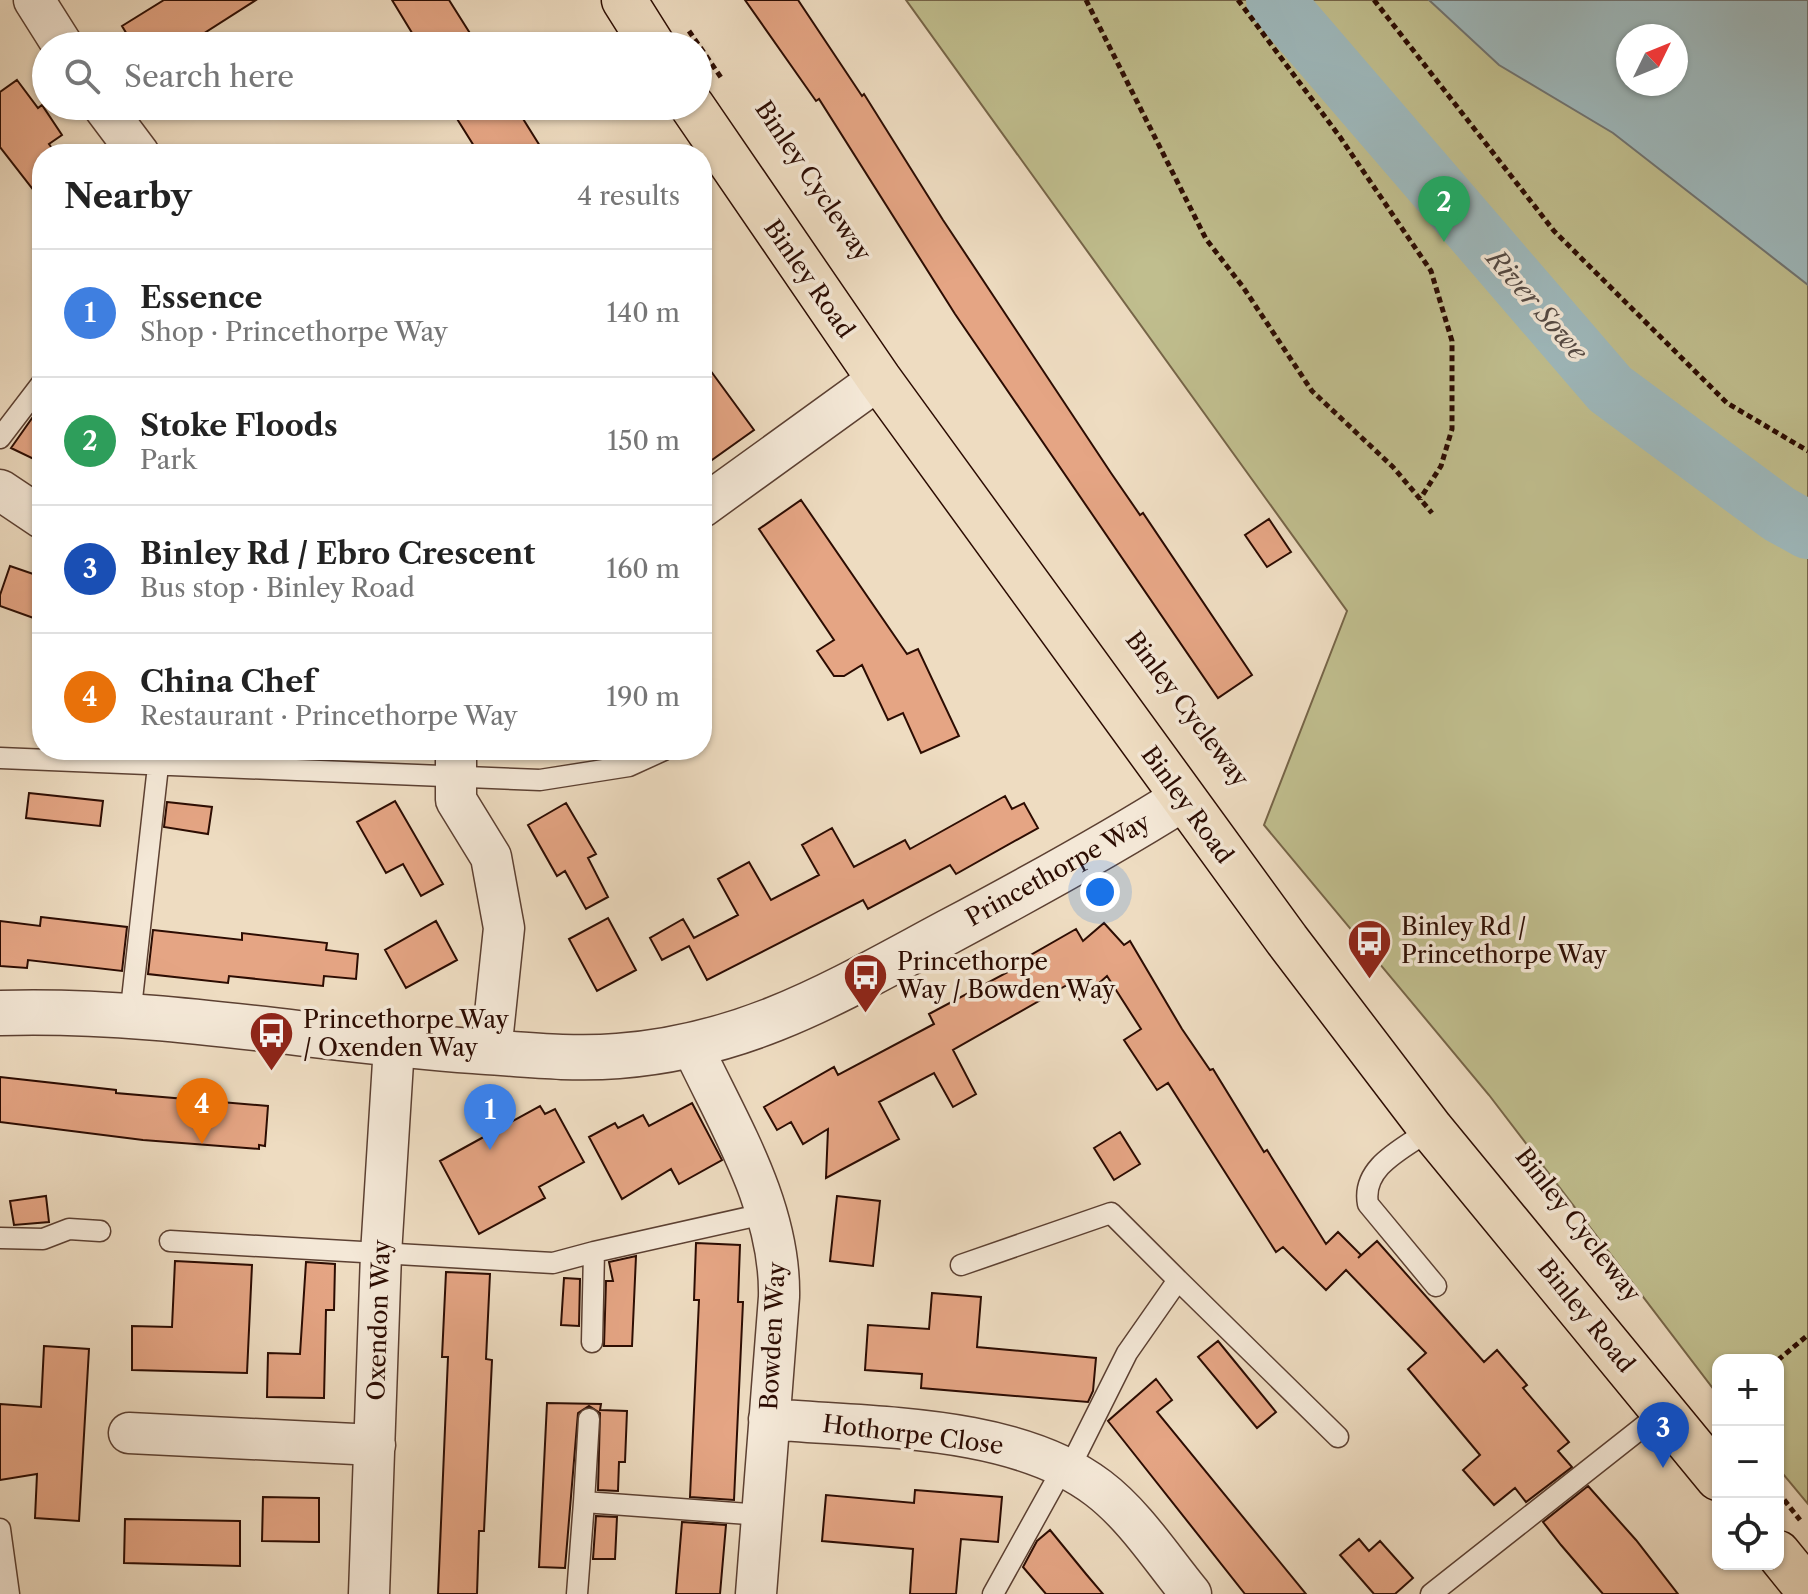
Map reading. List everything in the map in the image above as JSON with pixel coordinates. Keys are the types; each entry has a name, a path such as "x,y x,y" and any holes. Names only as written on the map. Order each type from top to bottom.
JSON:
{"main road":[{"path":"624,0 665,32"},
{"name":"Binley Road","path":"712,101 879,379 1182,799 1431,1129 1712,1471"},
{"path":"1784,1560 1808,1590"}],"street":[{"path":"41,2 56,32"},
{"path":"114,120 132,144"},
{"path":"712,500 879,379"},
{"path":"0,490 32,511"},
{"path":"456,764 456,800 491,857 504,928 491,1052"},
{"name":"Princethorpe Way","path":"0,1013 130,1017 394,1046 592,1057 692,1046 754,1029 810,1006 1097,852 1182,799"},
{"name":"Oxendon Way","path":"369,1594 381,1254 394,1046"},
{"name":"Bowden Way","path":"692,1046 768,1213 780,1276 756,1594"},
{"name":"Hothorpe Close","path":"769,1419 986,1439 1033,1452 1067,1468 1114,1502 1191,1594"},
{"path":"129,1433 375,1445"}],"lane":[{"path":"0,438 32,396"},
{"path":"0,758 32,760"},
{"path":"40,760 158,766 456,764 540,780 594,774 642,760"},
{"path":"130,1017 158,766"},
{"path":"1431,1129 1375,1169 1366,1193 1368,1204 1436,1286"},
{"path":"170,1241 553,1263 768,1213"},
{"path":"961,1265 1111,1213 1338,1437"},
{"path":"0,1238 43,1239 69,1229 100,1231"},
{"path":"592,1342 594,1252"},
{"path":"993,1594 1067,1468 1127,1353 1178,1280"},
{"path":"1431,1594 1663,1411"},
{"path":"577,1594 589,1419"},
{"path":"584,1502 762,1515"},
{"path":"0,1529 9,1594"}],"path":[{"path":"1086,0 1206,239 1243,287 1312,391 1393,467 1432,513"},
{"path":"1238,0 1340,137 1431,271 1452,341 1452,429 1441,466 1420,499"},
{"path":"1374,0 1554,231 1727,403 1808,451"},
{"path":"1784,1355 1808,1335"},
{"path":"1783,1498 1808,1530"}],"shaded area":[{"path":"906,0 1808,0 1808,1504 1784,1475 1784,1354 1712,1354 1712,1387 1489,1095 1264,825 1347,611"}],"water":[{"path":"1429,0 1808,0 1808,285 1613,133 1499,65"}],"building":[{"path":"164,0 256,0 206,32 126,32 122,26"},
{"path":"392,0 449,0 469,32 411,32"},
{"path":"745,0 798,0 862,96 864,94 943,220 1111,473 1140,515 1143,513 1252,675 1218,698 955,314 819,99 816,101"},
{"path":"17,80 32,100 32,120 52,120 62,135 49,144 32,144 32,188 0,147 0,92"},
{"path":"458,120 524,120 539,144 473,144"},
{"path":"712,373 754,430 712,460"},
{"path":"32,418 32,458 11,448"},
{"path":"801,500 907,654 918,649 959,736 921,753 903,713 888,720 862,665 844,676 834,676 817,651 834,640 759,529"},
{"path":"1269,519 1291,552 1267,567 1245,535"},
{"path":"10,566 32,574 32,617 0,606 0,595"},
{"path":"29,793 103,801 100,826 26,818"},
{"path":"1005,796 1012,809 1024,803 1038,828 956,874 950,865 868,909 863,900 707,980 689,946 662,960 650,938 683,919 694,938 738,915 718,879 749,862 771,900 819,875 802,845 832,828 854,867 905,840 910,849"},
{"path":"395,801 443,884 421,896 403,864 386,873 357,822"},
{"path":"167,802 212,807 208,834 164,827"},
{"path":"566,803 596,854 588,858 608,897 586,909 565,871 557,876 528,825"},
{"path":"41,917 127,927 122,971 28,960 27,968 0,966 0,921 40,926"},
{"path":"608,918 636,970 597,991 569,939"},
{"path":"436,921 457,960 406,988 385,950"},
{"path":"1104,923 1124,945 1130,941 1182,1029 1210,1070 1213,1069 1326,1244 1338,1232 1361,1255 1358,1258 1377,1241 1484,1362 1497,1350 1527,1385 1523,1388 1569,1442 1558,1451 1572,1467 1526,1502 1515,1488 1494,1505 1463,1470 1480,1455 1408,1369 1426,1353 1346,1270 1326,1290 1283,1247 1276,1252 1168,1083 1157,1090 1124,1040 1141,1029 1107,976 1080,1000 1067,985 953,1050 976,1094 953,1107 934,1073 879,1102 899,1139 826,1178 828,1129 803,1144 791,1122 777,1130 764,1107 834,1067 838,1075 934,1024 929,1014 1008,972 1006,969 1076,929 1083,941"},
{"path":"153,930 242,940 242,933 327,943 326,950 358,954 356,979 324,976 323,986 229,976 228,983 148,974"},
{"path":"0,1077 116,1090 116,1093 268,1106 265,1146 259,1145 259,1149 143,1140 0,1122"},
{"path":"692,1103 722,1160 679,1184 671,1169 622,1199 589,1137 615,1123 618,1128 643,1115 649,1126"},
{"path":"540,1106 545,1114 555,1109 584,1162 539,1187 545,1198 479,1234 440,1161"},
{"path":"1120,1132 1140,1164 1114,1180 1094,1148"},
{"path":"46,1196 49,1222 14,1225 10,1201"},
{"path":"837,1196 880,1201 873,1266 830,1261"},
{"path":"696,1243 740,1245 738,1302 743,1302 734,1500 690,1497 699,1300 694,1300"},
{"path":"636,1256 632,1346 604,1346 606,1281 613,1281 609,1262"},
{"path":"175,1261 252,1265 247,1373 132,1370 132,1326 172,1327"},
{"path":"306,1262 335,1264 334,1310 326,1310 324,1398 267,1397 268,1353 300,1354"},
{"path":"446,1272 490,1274 486,1359 492,1360 484,1531 479,1531 477,1594 438,1594 448,1357 442,1357"},
{"path":"564,1278 580,1279 579,1326 561,1325"},
{"path":"932,1293 981,1297 977,1347 1096,1358 1093,1391 1088,1402 921,1388 922,1374 865,1370 868,1325 929,1329"},
{"path":"1218,1341 1276,1412 1257,1428 1198,1357"},
{"path":"44,1346 89,1349 79,1521 35,1518 37,1474 0,1480 0,1404 41,1407"},
{"path":"1156,1379 1172,1400 1157,1412 1306,1594 1245,1594 1108,1421"},
{"path":"547,1403 601,1404 600,1410 627,1411 625,1462 619,1462 618,1491 598,1490 600,1413 589,1406 578,1413 565,1568 539,1567"},
{"path":"1588,1486 1678,1594 1603,1594 1561,1545 1543,1522"},
{"path":"915,1490 1002,1497 998,1542 961,1539 956,1594 910,1594 913,1549 822,1541 826,1495 914,1503"},
{"path":"263,1497 319,1498 319,1542 262,1541"},
{"path":"596,1516 617,1517 615,1559 593,1559"},
{"path":"125,1519 240,1521 240,1566 124,1563"},
{"path":"682,1522 726,1525 720,1594 676,1594"},
{"path":"1050,1530 1103,1594 1046,1594 1023,1567 1037,1541"},
{"path":"1359,1539 1369,1551 1380,1541 1413,1578 1395,1594 1374,1594 1340,1555"}],"waterway":[{"name":"River Sowe","path":"1275,0 1610,389 1779,514 1808,530"}],"place":[{"name":"Stoke Floods","path":"1444,242"},
{"name":"Binley Rd / Princethorpe Way","path":"1370,980"},
{"name":"Princethorpe Way / Bowden Way","path":"866,1015"},
{"name":"Princethorpe Way / Oxenden Way","path":"272,1073"},
{"name":"China Chef","path":"202,1144"},
{"name":"Essence","path":"490,1150"},
{"name":"Binley Rd / Ebro Crescent","path":"1663,1468"}]}
